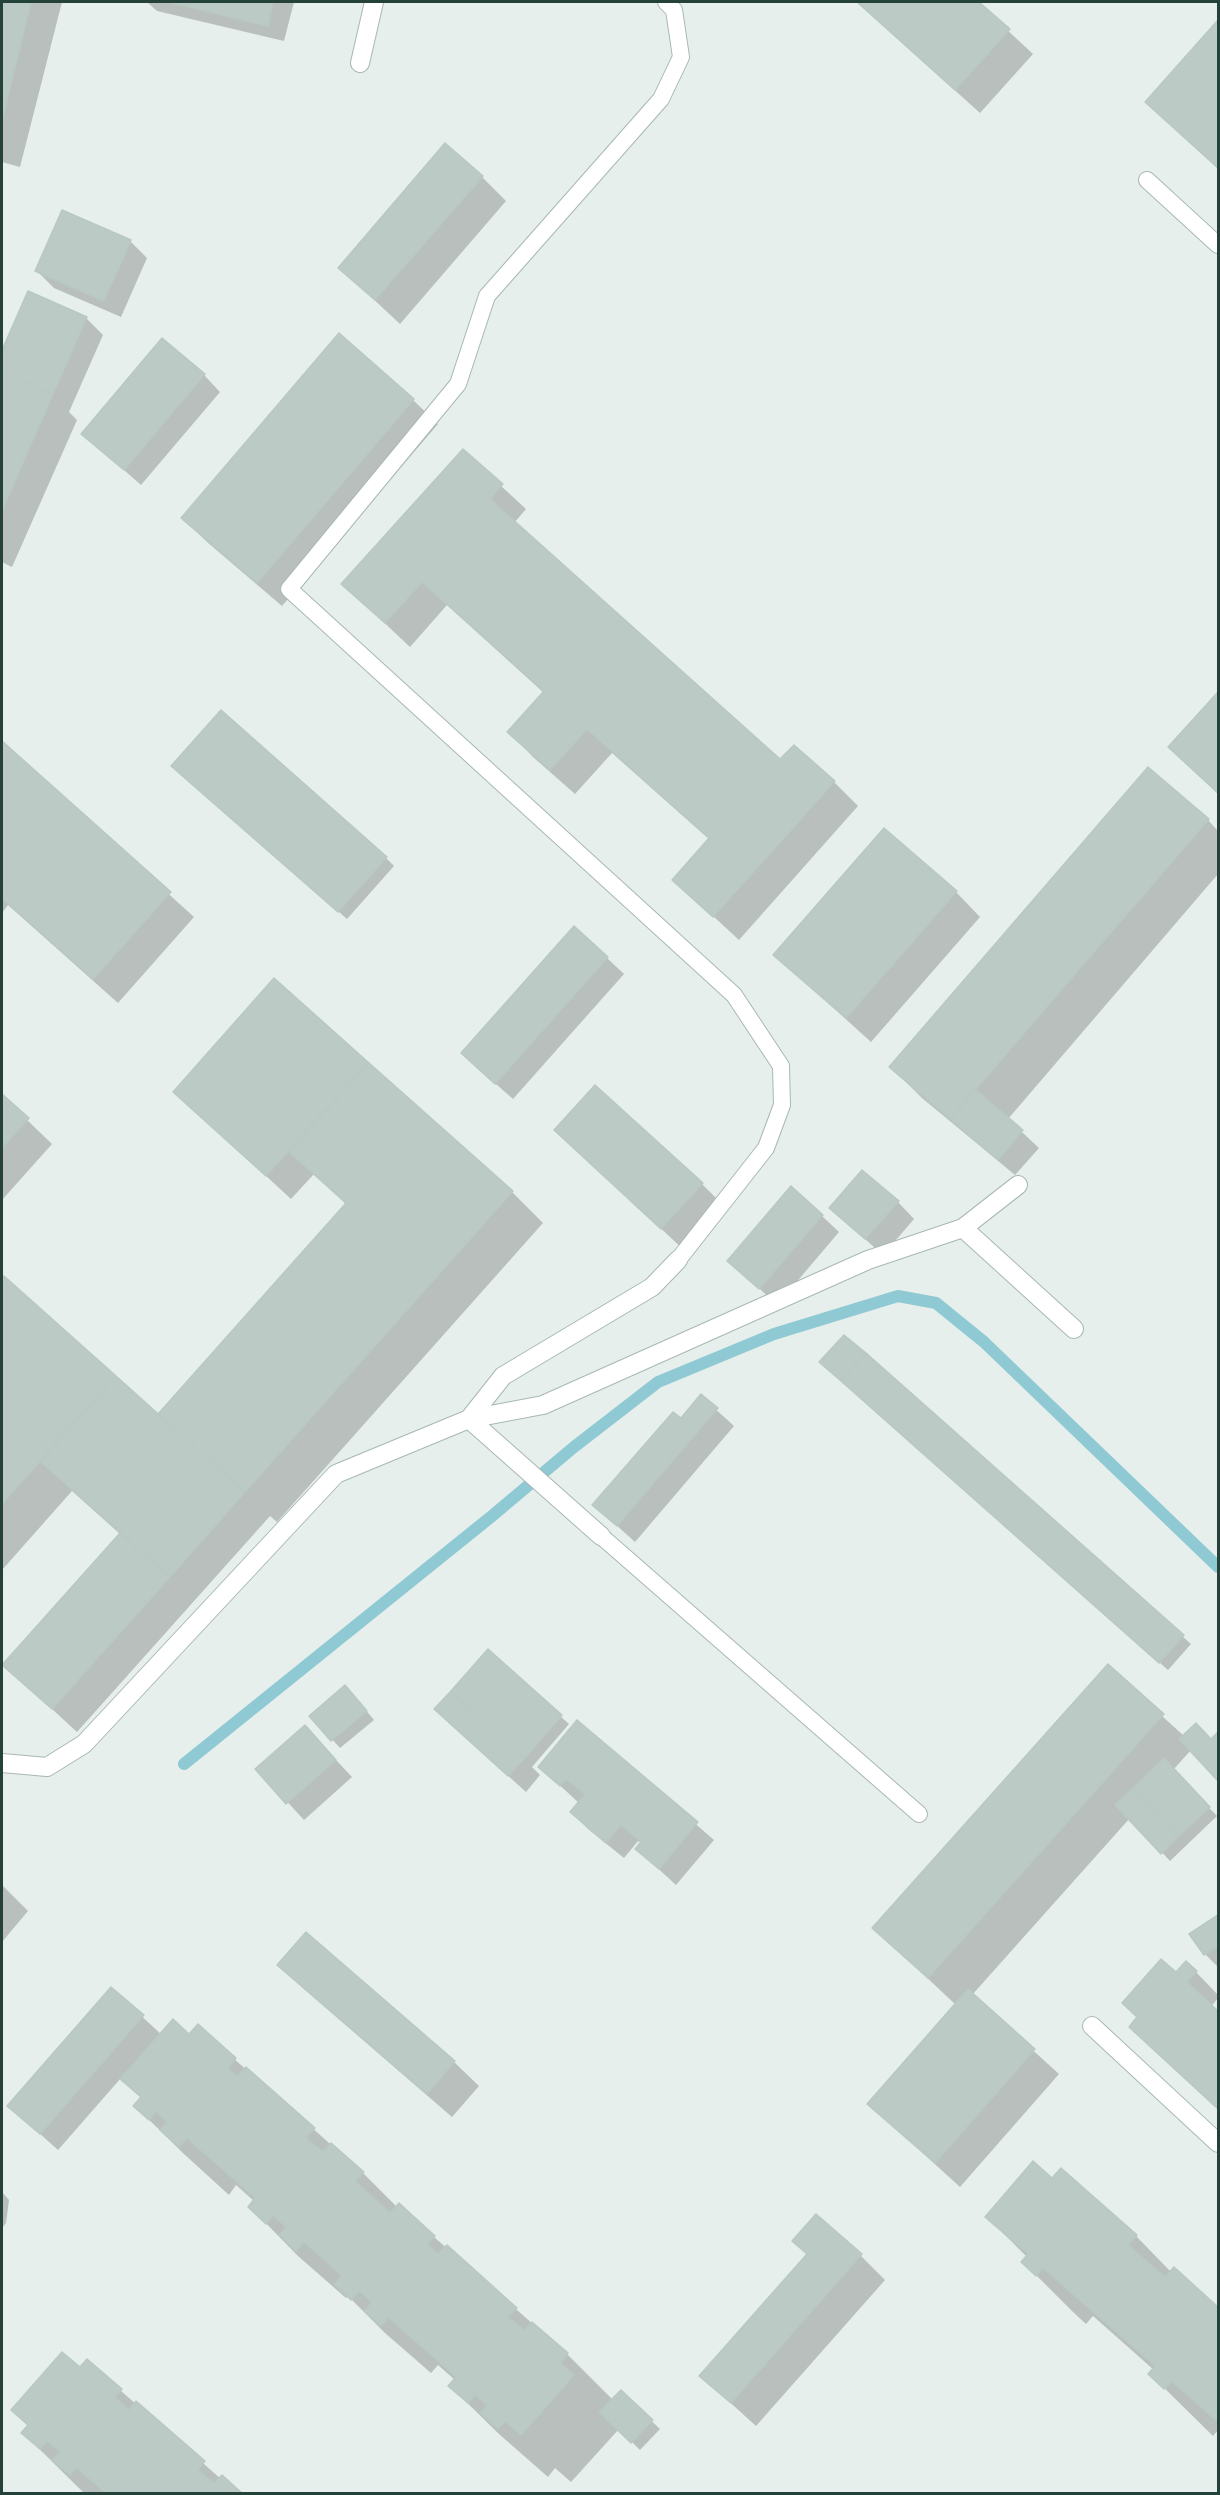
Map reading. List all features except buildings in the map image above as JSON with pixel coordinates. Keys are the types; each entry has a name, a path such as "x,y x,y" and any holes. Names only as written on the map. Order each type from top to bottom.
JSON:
{"street":[{"path":"360,63 374,2"},
{"path":"2,1763 47,1767 84,1744 336,1474 469,1419 543,1405 868,1260 963,1228 1017,1185"},
{"path":"963,1228 1074,1329"},
{"path":"469,1419 503,1376 652,1287 678,1260"},
{"path":"469,1419 601,1536"},
{"path":"1092,2026 1218,2143"}],"lane":[{"path":"666,2 674,10 681,57 661,99 487,296 458,384 289,589 734,995 781,1066 782,1105 766,1148 678,1260"},
{"path":"1147,180 1218,245"},
{"path":"601,1536 919,1814"}],"waterway":[{"path":"184,1764 492,1516 574,1447 658,1382 774,1334 898,1296 936,1303 984,1342 1218,1567"}]}
